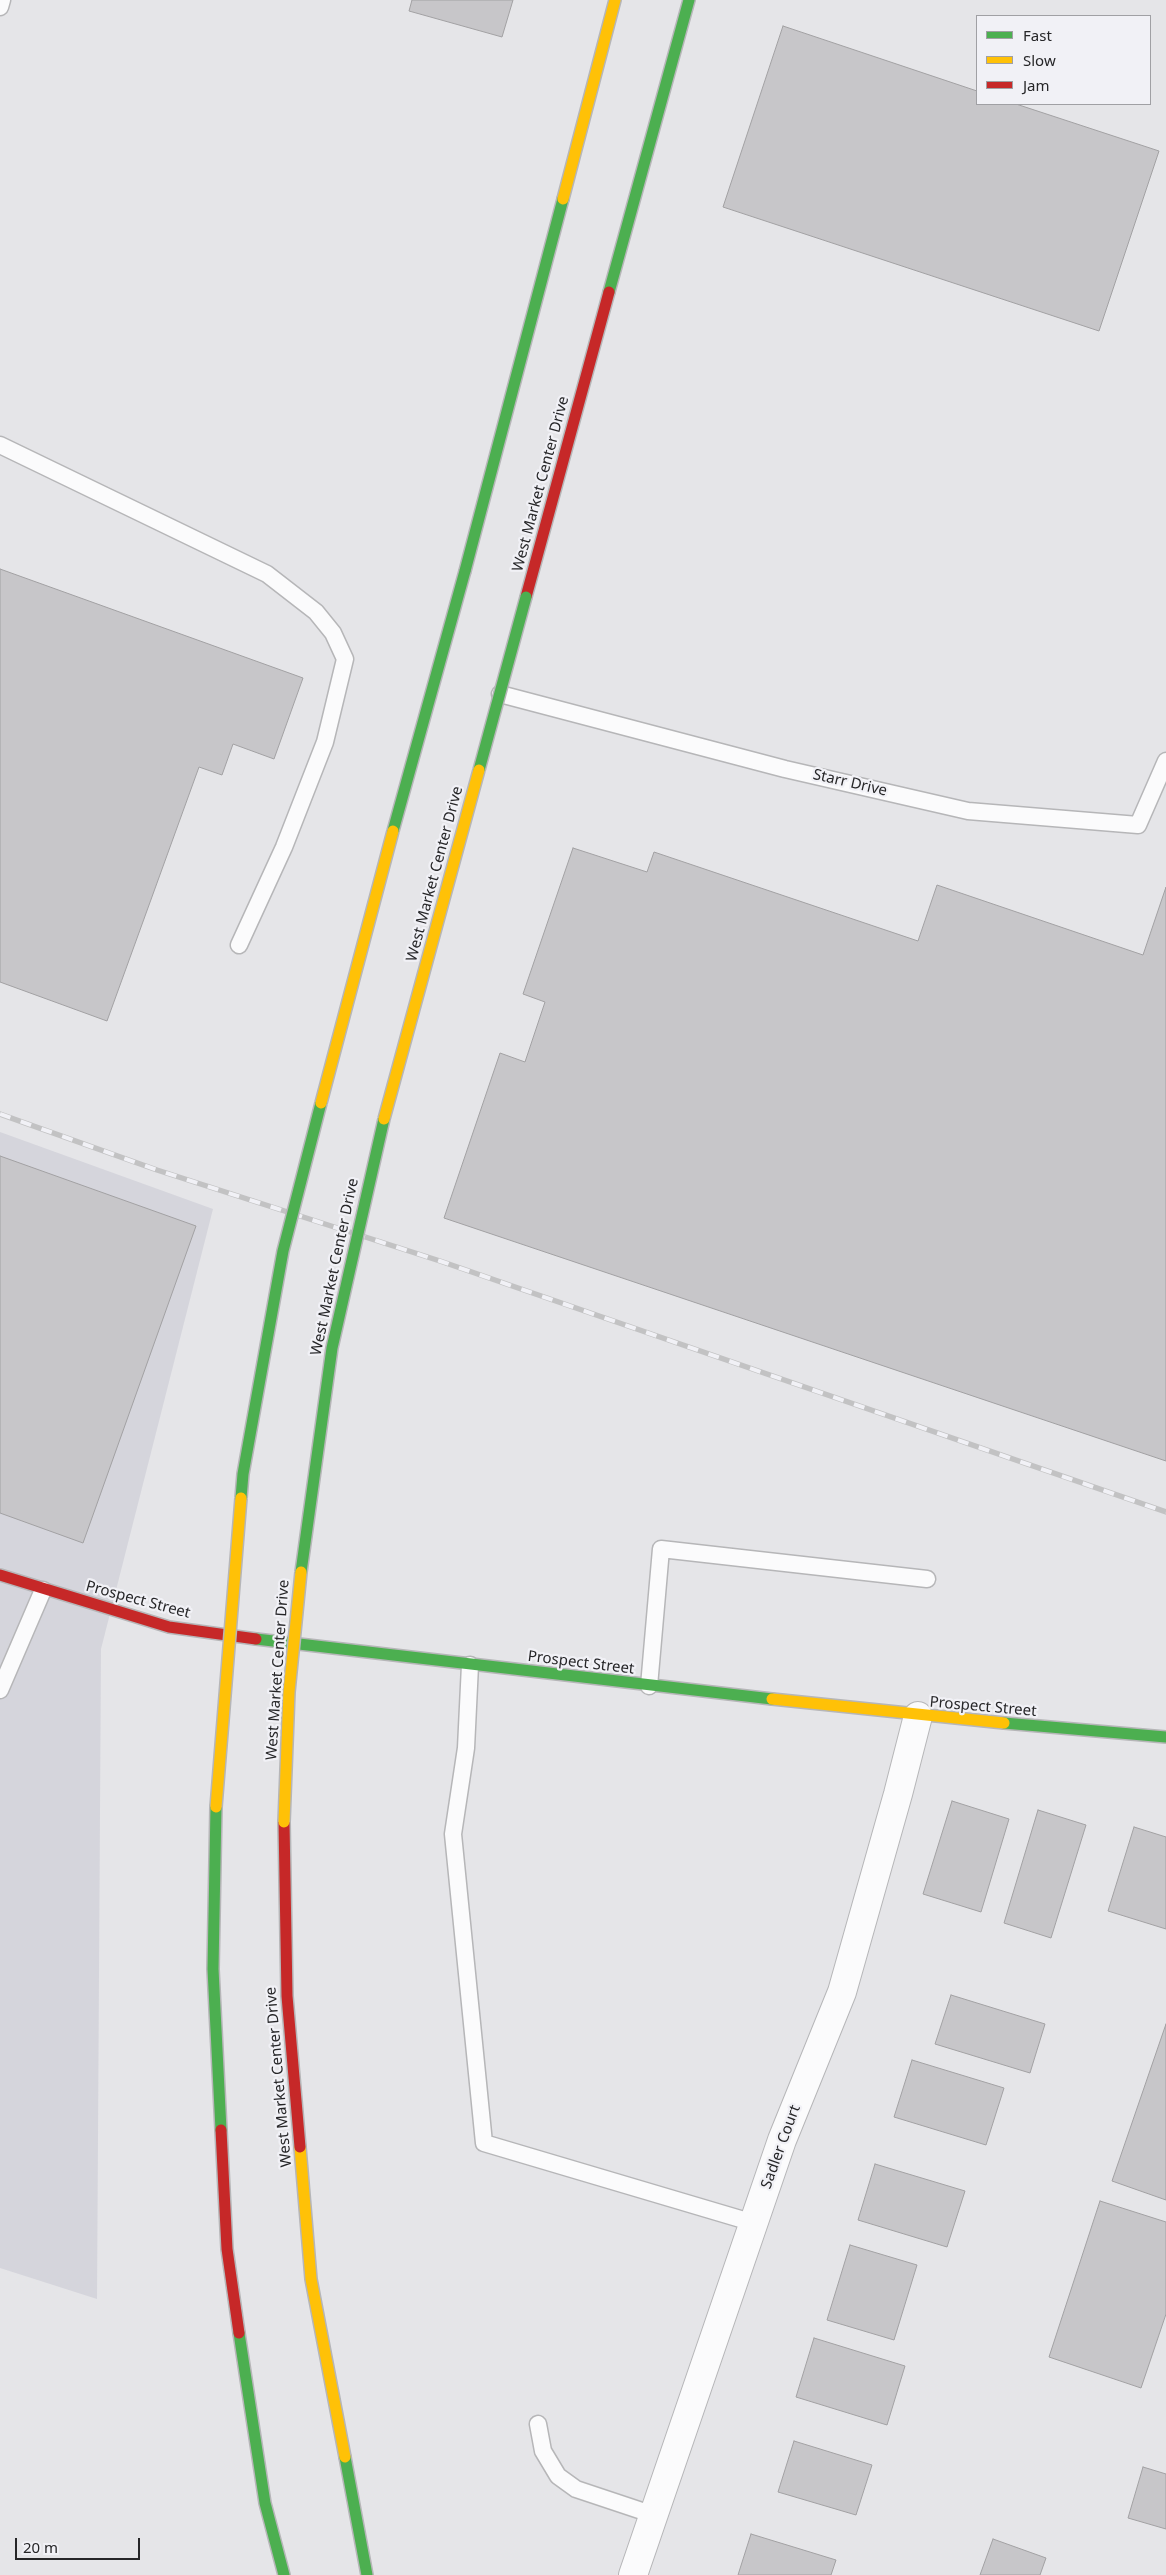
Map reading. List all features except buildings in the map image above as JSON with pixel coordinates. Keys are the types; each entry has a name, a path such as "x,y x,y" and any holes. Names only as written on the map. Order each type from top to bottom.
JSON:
{"main road":[{"path":"284,2575 265,2503 227,2249 214,1969 216,1807 243,1474 283,1251 366,927 465,571 615,0"},
{"name":"West Market Center Drive","path":"367,2575 311,2279 287,1996 284,1822 289,1692 304,1538 332,1348 374,1155 690,0"},
{"name":"Prospect Street","path":"0,1574 43,1590 169,1627 284,1644 918,1716 1166,1737"}],"street":[{"name":"Sadler Court","path":"633,2575 782,2140 842,1992 918,1716"}],"lane":[{"path":"0,7 2,0"},
{"path":"0,445 267,574 316,612 333,633 345,659 325,742 284,846 239,946"},
{"name":"Starr Drive","path":"500,694 785,768 968,810 1138,825 1166,761"},
{"path":"649,1686 661,1549 927,1579"},
{"path":"0,1690 43,1590"},
{"path":"470,1665 466,1748 453,1834 484,2143 754,2223"},
{"path":"538,2424 543,2451 551,2467 563,2480 576,2488 654,2515"}],"shaded area":[{"path":"0,1132 213,1209 101,1649 97,2299 0,2268"}],"railway":[{"path":"0,1114 157,1170 440,1261 1166,1512"}],"traffic: fast":[{"path":"609,292 689,0"},
{"path":"465,571 563,199"},
{"path":"393,831 465,571"},
{"path":"479,770 526,597"},
{"path":"241,1498 243,1474 283,1251 321,1103"},
{"path":"301,1572 332,1348 384,1119"},
{"path":"256,1639 772,1699"},
{"path":"1004,1723 1166,1737"},
{"path":"216,1807 213,1969 221,2130"},
{"path":"239,2333 265,2503 284,2575"},
{"path":"345,2457 367,2575"}],"traffic: slow":[{"path":"563,199 615,0"},
{"path":"384,1119 479,770"},
{"path":"321,1103 393,831"},
{"path":"216,1807 241,1498"},
{"path":"284,1822 289,1692 301,1572"},
{"path":"772,1699 1004,1723"},
{"path":"300,2147 311,2279 345,2457"}],"traffic: jam":[{"path":"526,597 609,292"},
{"path":"0,1575 169,1627 256,1639"},
{"path":"284,1822 287,1996 300,2147"},
{"path":"221,2130 227,2249 239,2333"}]}
